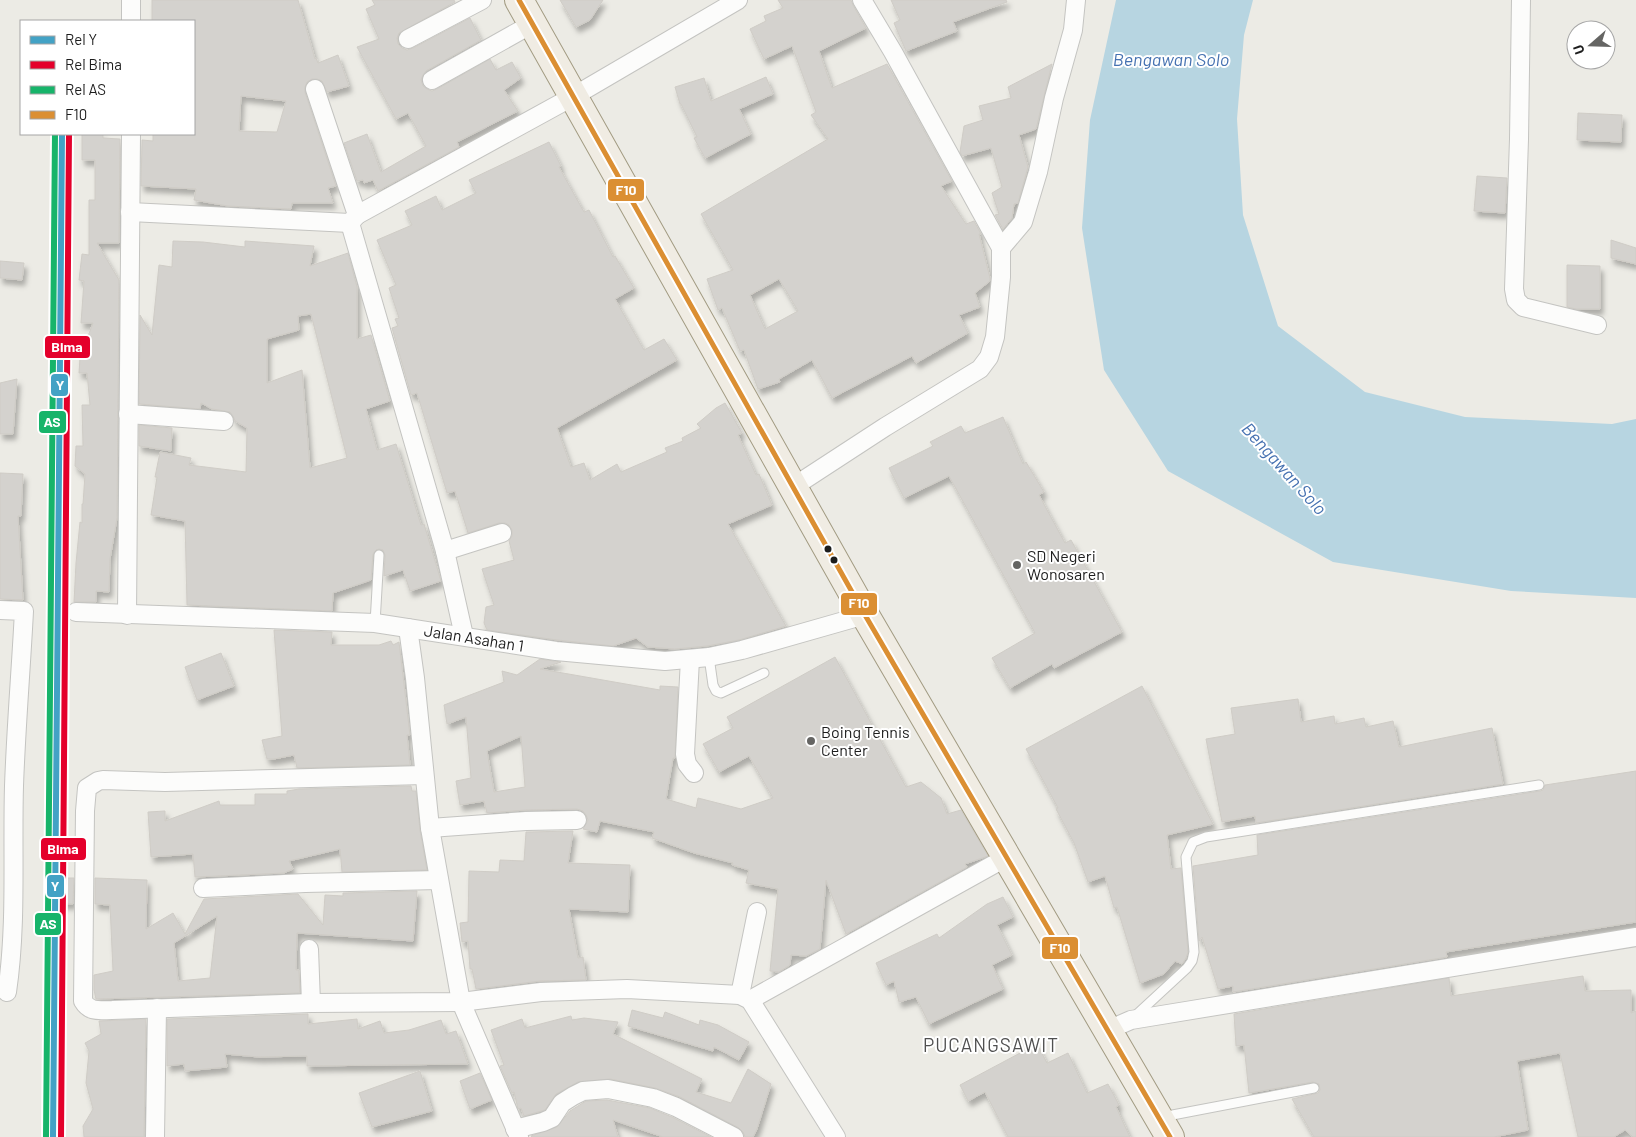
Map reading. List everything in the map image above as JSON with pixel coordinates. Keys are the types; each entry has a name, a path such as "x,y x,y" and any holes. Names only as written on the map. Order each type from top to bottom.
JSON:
{"main road":[{"path":"519,0 865,615 1007,857 1119,1024 1165,1127"}],"street":[{"path":"131,20 132,0"},
{"path":"408,40 482,0"},
{"path":"130,212 354,219 574,96 738,0"},
{"path":"793,487 885,427 980,369 989,357 995,337 1001,277 1001,248 893,52 862,0"},
{"path":"1001,248 1022,222 1026,212 1038,172 1054,98 1073,30 1076,0"},
{"path":"1521,0 1514,290 1516,300 1523,307 1597,325"},
{"path":"432,80 532,24"},
{"path":"315,89 354,219 446,551 464,636"},
{"path":"127,614 130,135"},
{"path":"128,414 224,421"},
{"path":"446,551 502,534"},
{"path":"0,610 24,611 14,786 12,921 6,980"},
{"name":"Jalan Asahan 1","path":"76,612 375,623 565,652 646,660 709,657 769,643 865,615"},
{"path":"408,628 430,828 461,1002 517,1133 552,1118 562,1103 572,1096 583,1091 608,1089 653,1098 676,1107 734,1137"},
{"path":"690,659 685,754 687,764 694,774"},
{"path":"424,775 165,782 103,780 89,786 85,811 83,1001 87,1007 91,1010 312,1003 461,1002 541,992 627,990 745,998 1007,857"},
{"path":"430,828 526,821 577,820"},
{"path":"203,888 304,883 439,880"},
{"path":"757,912 745,998 836,1137"},
{"path":"1119,1024 1636,937"},
{"path":"309,949 312,1003"},
{"path":"156,1137 157,1008"}],"lane":[{"path":"375,623 379,555"},
{"path":"709,657 713,685 716,691 721,693 764,672"},
{"path":"1119,1024 1160,994 1192,961 1194,952 1186,857 1193,842 1206,837 1539,786"},
{"path":"1165,1127 1314,1088"}],"water":[{"name":"Bengawan Solo","path":"1116,0 1253,0 1244,35 1237,119 1243,215 1278,326 1365,392 1465,417 1612,424 1636,419 1636,598 1511,591 1333,562 1168,471 1104,370 1082,228 1090,120"}],"building":[{"path":"152,0 298,0 315,59 318,63 338,55 349,86 327,92 322,81 312,79 307,82 305,87 336,186 328,188 333,203 292,203 291,209 228,206 194,200 196,189 141,186 142,140 153,141 153,135 195,135 195,20 152,20","holes":["241,96 286,101 277,132 239,131"]},
{"path":"372,0 454,0 455,2 399,33 397,38 398,44 407,50 470,18 481,40 426,71 421,80 423,86 427,89 432,91 437,89 490,59 496,70 512,62 521,78 504,90 518,111 457,142 459,147 378,191 373,180 364,183 363,180 357,181 344,143 367,134 381,172 426,146 408,113 396,119 357,47 379,39 366,9 375,5"},
{"path":"560,0 603,0 590,20 576,27"},
{"path":"778,0 851,0 866,28 819,51 832,88 887,64 952,181 941,186 966,224 974,221 981,234 979,234 990,278 990,281 975,293 980,307 959,315 968,333 916,363 912,356 832,398 812,360 779,379 780,382 758,389 744,350 740,351 722,308 718,310 707,279 733,270 701,214 828,139 811,115 816,112 792,46 764,59 750,29 766,21 764,16 783,8","holes":["779,279 798,311 765,329 750,295"]},
{"path":"891,0 1006,0 1007,2 953,22 957,31 906,51 894,23 900,20"},
{"path":"1052,64 1036,129 1019,135 1028,167 1018,203 1014,204 1012,218 1003,229 995,215 999,214 992,193 1002,187 991,148 962,156 960,152 964,126 983,120 979,106 1011,98 1008,87"},
{"path":"766,77 773,94 739,109 751,134 705,158 694,138 697,137 680,104 675,87 704,78 711,101"},
{"path":"1578,113 1622,115 1621,142 1577,140"},
{"path":"82,135 103,135 103,138 120,139 119,243 97,243 119,280 117,518 110,559 109,592 96,591 96,602 74,602 85,474 75,466 76,446 83,446 82,405 90,405 87,373 79,373 80,357 93,323 81,323 84,281 79,280 82,254 89,255 89,200 95,200 95,160 82,160"},
{"path":"549,142 561,166 559,167 584,212 589,210 613,257 615,256 634,288 615,299 644,350 664,339 677,360 557,428 571,467 584,463 590,480 617,464 621,472 667,452 665,448 683,441 682,438 701,428 697,424 725,403 742,433 738,435 756,475 759,474 772,505 728,524 786,626 739,640 675,649 648,647 636,638 613,646 487,630 484,623 486,607 494,605 482,569 514,560 509,541 512,536 512,530 509,525 499,523 468,533 455,491 447,493 417,393 411,395 392,328 398,326 395,319 399,318 389,288 396,285 377,240 412,225 405,211 436,196 442,210 476,193 469,180"},
{"path":"1477,176 1507,178 1505,213 1474,211"},
{"path":"1611,240 1636,248 1636,264 1611,258"},
{"path":"173,241 245,247 245,241 314,246 310,266 348,253 357,287 357,339 371,335 390,401 366,409 377,450 396,444 421,525 424,524 441,581 410,591 403,570 384,576 385,555 383,550 379,549 373,554 371,580 333,593 332,611 187,605 185,521 151,515 160,452 191,458 189,465 246,472 247,428 235,421 230,412 212,409 201,403 200,409 139,404 140,315 152,335 159,265 172,267","holes":["311,314 347,458 310,468 302,370 267,383 267,339 299,330 298,316"]},
{"path":"0,261 24,263 22,280 0,278"},
{"path":"1567,265 1600,266 1600,309 1567,307"},
{"path":"17,379 13,434 0,434 0,383"},
{"path":"1003,417 1023,464 1026,462 1044,492 1039,495 1065,543 1071,540 1122,632 1054,668 1052,664 1010,688 992,658 1035,633 949,476 904,498 889,468 933,446 930,442 961,426 965,433"},
{"path":"139,425 172,428 171,451 139,446"},
{"path":"0,473 23,474 21,516 18,516 23,600 0,599"},
{"path":"274,630 332,632 331,645 379,645 391,641 393,645 399,642 410,735 407,735 410,765 297,768 294,755 267,759 262,740 282,736"},
{"path":"221,653 234,686 197,700 185,667"},
{"path":"835,657 906,787 921,782 941,798 947,814 961,810 988,856 965,864 967,867 846,934 826,880 820,949 806,956 791,955 790,965 779,972 770,971 778,889 746,883 749,870 732,865 733,863 694,853 652,838 654,832 600,821 597,832 583,829 588,820 583,811 577,809 487,813 484,801 460,805 456,781 471,778 466,717 447,724 444,705 504,682 502,671 517,675 540,659 561,662 540,669 660,690 660,686 678,687 675,758 673,758 666,799 696,808 698,798 741,809 773,798 749,756 719,772 703,744 733,728 727,717","holes":["521,736 525,787 494,792 487,751"]},
{"path":"1142,686 1213,824 1167,835 1171,869 1181,868 1188,952 1182,964 1175,961 1164,974 1140,983 1117,907 1114,908 1105,876 1088,882 1074,843 1056,809 1058,808 1026,749"},
{"path":"1298,699 1301,722 1334,716 1335,724 1364,718 1366,727 1393,721 1399,747 1492,728 1503,784 1256,823 1255,816 1222,822 1206,739 1235,734 1231,708"},
{"path":"1636,771 1636,922 1446,952 1447,957 1233,992 1233,986 1218,989 1202,937 1199,941 1193,866 1258,855 1257,835 1540,791 1543,790 1545,785"},
{"path":"411,786 412,791 416,791 427,870 342,872 340,849 289,861 293,869 284,873 195,877 193,854 151,857 148,812 165,811 165,821 219,801 220,805 255,805 255,794 287,794 287,791 299,789"},
{"path":"573,831 568,863 630,865 628,912 569,909 578,958 583,957 586,980 540,981 476,989 472,969 470,969 468,941 462,942 460,923 468,922 469,871 499,872 500,860 524,861 526,832"},
{"path":"60,878 74,878 73,904 60,903"},
{"path":"95,878 147,880 146,929 173,913 185,934 204,899 298,894 323,925 325,895 343,896 343,893 417,891 413,941 297,933 296,970 299,970 300,993 96,999 94,975 113,971 110,905 95,904","holes":["217,916 210,978 178,981 174,943"]},
{"path":"1003,897 1013,917 997,925 1012,955 992,965 1003,989 929,1024 916,997 899,1002 894,981 886,985 876,963 937,934 939,938 987,904"},
{"path":"1583,976 1585,991 1631,990 1631,1013 1636,1011 1636,1137 1633,1137 1625,1130 1614,1137 1578,1137 1560,1053 1517,1061 1528,1130 1494,1137 1314,1137 1292,1099 1318,1093 1320,1090 1319,1084 1313,1082 1249,1093 1244,1045 1236,1046 1234,1014 1449,978 1451,996"},
{"path":"632,1010 663,1018 665,1012 699,1025 700,1020 718,1025 749,1042 739,1060 714,1047 713,1051 628,1026"},
{"path":"308,1014 308,1024 357,1019 358,1029 380,1021 384,1033 409,1030 441,1020 446,1034 456,1031 468,1064 307,1066 307,1056 259,1057 225,1054 227,1067 185,1071 184,1064 167,1066 167,1019"},
{"path":"571,1016 572,1020 584,1018 618,1022 613,1034 702,1079 696,1092 731,1103 748,1069 771,1084 753,1137 745,1137 739,1128 680,1097 655,1088 610,1079 578,1082 556,1094 545,1110 524,1116 521,1108 518,1109 514,1092 512,1093 500,1066 504,1065 491,1030 522,1019 525,1028"},
{"path":"146,1019 144,1137 84,1137 83,1126 93,1109 86,1083 89,1051 85,1043 101,1034 99,1021"},
{"path":"1037,1044 1047,1063 1068,1053 1087,1093 1108,1084 1119,1105 1116,1107 1130,1137 1008,1137 985,1092 968,1101 960,1085"},
{"path":"420,1071 432,1111 372,1127 359,1093"},
{"path":"480,1073 492,1100 470,1109 460,1081"},
{"path":"607,1100 650,1108 711,1137 663,1137 613,1120 618,1137 531,1136 557,1127 570,1111 586,1101"}],"rail line":[{"name":"AS","path":"46,1137 55,135"},
{"name":"Y","path":"53,1137 62,135"},
{"name":"Bima","path":"61,1137 69,135"}],"transit line":[{"name":"F10","path":"519,0 865,615 1170,1137"}],"place":[{"name":"SD Negeri Wonosaren","path":"1017,565"},
{"name":"Boing Tennis Center","path":"811,741"}],"district":[{"name":"PUCANGSAWIT","path":"991,1045"}]}
